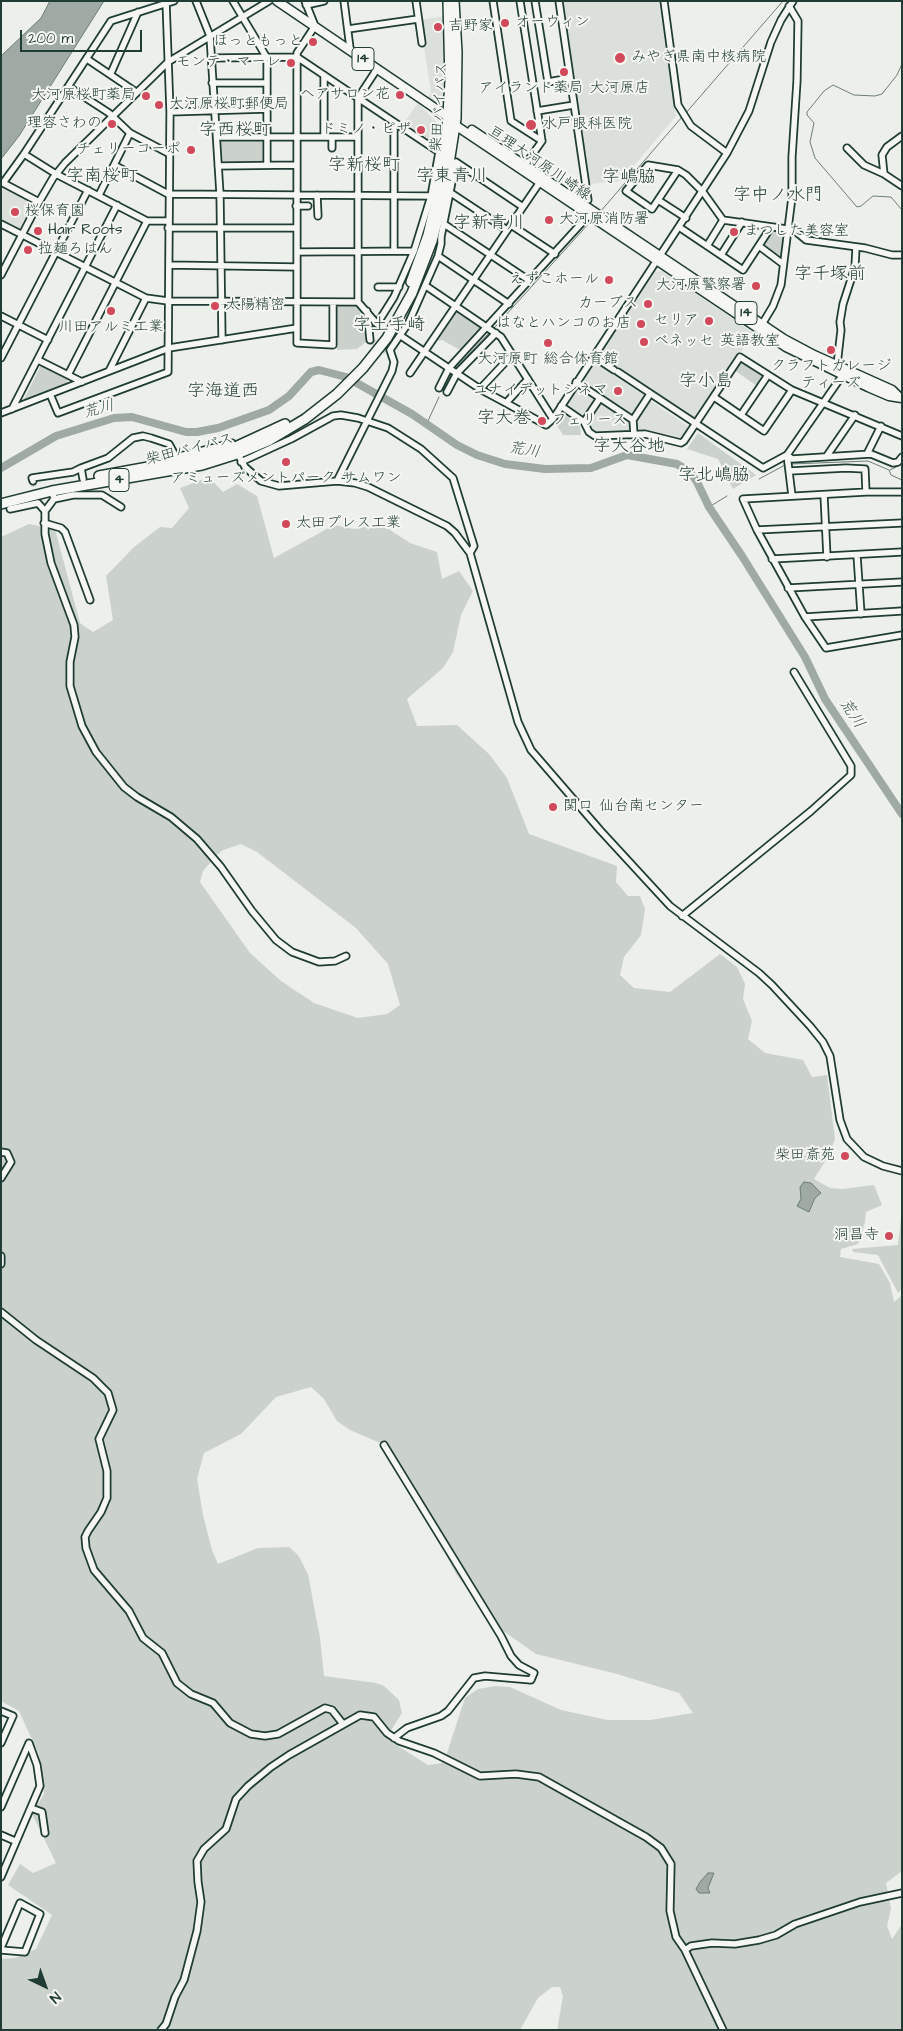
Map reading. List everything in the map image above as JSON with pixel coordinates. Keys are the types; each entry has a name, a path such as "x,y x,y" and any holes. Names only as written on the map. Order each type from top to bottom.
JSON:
{"highway":[{"name":"柴田バイパス","path":"448,1 453,120"},
{"name":"柴田バイパス","path":"1,504 202,465 237,455 270,440 305,419 337,394 400,318 423,269 444,195 453,120 457,52 454,1"},
{"name":"柴田バイパス","path":"1,498 39,487 186,461 237,455 291,421 337,387 366,360"}],"main road":[{"name":"亘理大河原川崎線","path":"277,1 761,327 798,354 845,372 889,396 900,397"},
{"name":"亘理大河原川崎線","path":"453,120 525,165 541,180"},
{"name":"亘理大河原川崎線","path":"761,327 837,365 845,372"}],"street":[{"path":"38,202 3,183 88,59 111,21 174,1"},
{"path":"196,1 210,36 212,58 220,194 222,340"},
{"path":"233,1 267,58 267,165"},
{"path":"1,275 38,202 56,174 112,116 168,62 269,1"},
{"path":"324,1 306,3 315,26 297,53 296,206 298,343 333,345 333,302"},
{"path":"344,1 349,50"},
{"path":"416,1 422,43"},
{"path":"493,1 511,121 542,141"},
{"path":"520,1 542,141 525,165"},
{"path":"536,1 548,82 570,78"},
{"path":"559,1 588,200"},
{"path":"664,1 676,96 681,112 698,132 727,153"},
{"path":"50,394 58,413 168,372 168,153 170,112 166,2"},
{"path":"401,336 480,389 546,425 553,419 727,153 749,111 770,42 791,4"},
{"path":"761,327 773,306 781,285 792,198 798,21 791,4"},
{"path":"110,73 138,12"},
{"path":"348,29 418,19"},
{"path":"212,58 297,57 358,98 439,152 431,196 414,251 399,287 378,324 358,302 358,98 377,69"},
{"path":"88,59 136,92"},
{"path":"324,75 324,137"},
{"path":"212,82 267,83"},
{"path":"69,87 112,116 130,133 168,153"},
{"path":"537,111 574,106"},
{"path":"170,112 214,109 267,109"},
{"path":"394,122 394,251"},
{"path":"99,195 130,133"},
{"path":"884,174 882,155 887,147 902,136"},
{"path":"217,137 358,138"},
{"path":"332,137 332,148"},
{"path":"847,148 864,166 884,174 902,186"},
{"path":"24,154 56,174 147,221 168,221"},
{"path":"337,481 392,370 394,362 388,351 401,336 426,286 438,256 442,244 456,162 523,207"},
{"path":"114,165 168,194 431,196"},
{"path":"218,166 296,165"},
{"path":"678,170 652,209 626,191 648,165 678,170 686,175 703,192 724,220 794,230 806,240 856,247 892,256 902,255"},
{"path":"410,373 541,180"},
{"path":"1,358 88,190"},
{"path":"451,193 507,230"},
{"path":"317,195 318,216"},
{"path":"658,200 686,218"},
{"path":"12,409 117,205"},
{"path":"296,206 308,206"},
{"path":"439,388 492,330 509,304 555,254 595,216"},
{"path":"707,246 724,220"},
{"path":"68,375 147,221"},
{"path":"721,255 742,222"},
{"path":"1,224 146,298 168,301 358,302"},
{"path":"444,224 530,281"},
{"path":"511,225 555,254"},
{"path":"679,227 743,270 771,227"},
{"path":"168,228 297,228"},
{"path":"758,246 783,264"},
{"path":"837,365 841,330 840,322 843,304 855,266 856,247"},
{"path":"297,252 414,251"},
{"path":"438,256 509,304"},
{"path":"169,265 297,267"},
{"path":"378,286 399,287"},
{"path":"426,286 501,336 553,419"},
{"path":"109,371 146,298"},
{"path":"367,311 370,340"},
{"path":"1,316 48,340"},
{"path":"1,414 169,348 297,328"},
{"path":"447,392 453,371 492,330"},
{"path":"480,389 513,354"},
{"path":"593,356 760,468 788,458 867,454 893,463 898,462 902,457"},
{"path":"561,406 584,422 589,432 595,436 645,434 681,443 740,357 792,390 902,436"},
{"path":"38,360 82,382"},
{"path":"792,496 788,458 845,372"},
{"path":"741,415 768,375"},
{"path":"506,403 528,380"},
{"path":"576,382 633,420"},
{"path":"714,397 764,431 792,390"},
{"path":"634,435 633,420 650,394"},
{"path":"584,422 600,398"},
{"path":"826,457 855,415"},
{"path":"237,455 285,442 332,416 346,416 388,428 406,438 453,478 474,546 470,552"},
{"path":"867,454 880,426"},
{"path":"33,481 32,478 73,472 108,458 133,438 142,436 169,444 176,458 232,443 237,455 253,476 271,485 337,481 355,483 368,487 446,526 465,544 470,552 518,722 526,742 538,759 670,906 772,985 810,1026 823,1042 830,1056 840,1120 847,1139 864,1156 884,1166 902,1171"},
{"path":"81,468 83,479"},
{"path":"790,472 846,468 865,469 866,492"},
{"path":"902,492 866,492 743,499 788,588 826,648 902,636"},
{"path":"121,507 102,495 53,495 45,512 44,523 51,563 74,625 75,637 70,662 70,686 72,698 82,726 96,752 124,787 137,797 171,816 197,839 221,867 252,911 276,940 297,955 318,962 336,961 346,956"},
{"path":"824,495 827,557"},
{"path":"10,509 38,502 45,512"},
{"path":"44,523 61,528 65,532 90,600"},
{"path":"757,530 902,523"},
{"path":"772,559 902,552"},
{"path":"857,555 861,614"},
{"path":"788,588 902,582"},
{"path":"805,617 902,612"},
{"path":"682,916 811,811 851,775 851,766 794,672"},
{"path":"1,1152 8,1153 11,1162 1,1178"},
{"path":"1,1256 1,1264"},
{"path":"1,1312 36,1340 93,1378 108,1393 113,1410 99,1439 107,1471 107,1498 101,1512 85,1537 86,1548 94,1570 129,1611 143,1638 162,1653 177,1683 191,1694 213,1703 230,1724 251,1734 265,1736 278,1734 325,1708 332,1710 343,1724"},
{"path":"384,1445 496,1628 511,1656 519,1665 534,1673 531,1680 485,1676 474,1678 441,1716 407,1728 394,1738"},
{"path":"1,1711 13,1716 1,1743"},
{"path":"162,2030 184,1980 199,1919 201,1902 197,1862 204,1849 226,1828 236,1799 248,1786 271,1767 360,1715 374,1718 394,1738 434,1753 480,1776 516,1774 539,1777 653,1841 661,1848 670,1864 670,1911 676,1937 685,1950 723,2030"},
{"path":"1,1806 29,1742 37,1765 40,1786 1,1877"},
{"path":"31,1808 42,1812 45,1833"},
{"path":"1,1835 15,1841"},
{"path":"685,1950 691,1946 712,1943 735,1944 759,1940 795,1924 860,1902 902,1893"},
{"path":"20,1903 40,1914 25,1952 1,1949 20,1903"}],"shaded area":[{"path":"50,1 104,1 19,136 1,159 1,56 41,18"},
{"name":"みやぎ県南中核病院","path":"562,1 661,1 676,116 621,181 589,184"},
{"path":"444,16 445,98 441,103 437,103 428,97 431,93 420,20"},
{"path":"418,103 436,122 439,142 441,143 440,147 403,124"},
{"path":"219,139 265,140 264,164 221,164"},
{"name":"桜保育園","path":"1,185 34,201 18,231 1,222"},
{"path":"771,231 786,232 781,260 762,245"},
{"path":"662,271 754,333 695,420 604,359 607,354 602,350 655,272"},
{"path":"337,304 357,305 365,317 366,342 357,349 337,350 335,306"},
{"path":"456,310 483,329 462,351 442,340 435,341"},
{"path":"743,360 763,374 764,377 757,386 734,370"},
{"path":"593,361 646,397 632,418 580,381"},
{"path":"41,365 68,380 65,388 21,405"},
{"path":"576,386 596,397 583,419 564,405"},
{"path":"602,401 630,420 630,433 595,434 589,430 586,422"},
{"path":"651,401 689,427 681,440 636,432 636,420 648,402"},
{"path":"562,413 580,426 581,435 563,435 556,424"},
{"path":"698,433 756,475 733,489 718,459 687,449"},
{"path":"209,477 223,492 237,484 257,496 274,558 334,525 353,529 381,524 410,543 437,552 442,579 459,571 473,591 461,615 453,652 443,668 407,699 417,726 457,725 489,754 507,778 529,834 617,866 616,882 628,896 640,896 645,909 641,935 624,957 620,975 634,988 670,992 720,954 737,967 745,984 743,999 752,1021 748,1039 765,1053 803,1060 812,1077 827,1075 835,1139 829,1155 814,1179 830,1188 842,1189 874,1185 882,1205 866,1212 858,1244 841,1249 840,1257 879,1264 890,1283 894,1302 902,1295 902,1871 886,1883 891,1909 887,1926 892,1939 902,1924 902,2030 557,2030 563,1996 560,1987 552,1987 538,1998 520,2030 1,2030 1,1959 15,1958 36,1949 52,1915 8,1885 20,1864 33,1873 56,1863 32,1814 44,1794 39,1755 19,1711 1,1701 1,537 29,524 55,529 80,623 93,632 113,620 106,576 134,547 160,527 172,528 189,508 180,488","holes":["241,844 257,852 356,928 388,964 400,1005 387,1014 358,1018 314,1003 281,981 250,953 200,882 203,871 216,856 223,850","311,1387 324,1399 337,1421 350,1430 387,1446 397,1460 456,1574 496,1626 536,1654 617,1674 679,1693 693,1713 650,1720 608,1720 561,1710 510,1687 495,1686 478,1689 465,1698 442,1763 428,1765 390,1741 388,1735 402,1713 399,1700 384,1686 376,1683 324,1676 320,1638 308,1574 298,1555 289,1547 258,1548 218,1564 212,1550 203,1515 197,1479 204,1453 241,1434 276,1397"]},
{"path":"804,1182 811,1183 821,1193 815,1198 809,1212 797,1206 801,1199 800,1187"},
{"path":"902,1209 902,1289 898,1293 878,1255 853,1252 852,1249 898,1245"},
{"path":"708,1873 714,1873 708,1888 710,1893 699,1893 696,1889"}],"waterway":[{"path":"685,114 783,1"},
{"path":"902,64 897,75 882,94 875,96 854,95 833,85 824,91 807,112 807,115 814,123 810,142 815,158 857,207 873,196 891,197 902,210"},
{"path":"600,212 682,117"},
{"path":"494,328 592,220"},
{"path":"454,370 489,333"},
{"name":"荒川","path":"1,468 56,436 114,418 132,417 186,432 218,428 269,410 289,396 311,372 319,370 346,377 412,414 457,445 477,455 505,464 545,469 591,468 627,455 677,464 690,472 697,482 709,507 805,657 825,699 902,814"},
{"path":"443,390 452,373"},
{"path":"427,423 439,397"},
{"path":"791,464 868,461 889,470 891,475 902,480"},
{"path":"890,470 902,464"},
{"path":"759,479 785,465"},
{"path":"709,507 727,496"}],"tunnel":[{"path":"370,340 386,351"},
{"path":"33,481 36,496"}],"place":[{"name":"オーウィン","path":"505,23"},
{"name":"吉野家","path":"438,27"},
{"name":"ほっともっと","path":"313,42"},
{"name":"みやぎ県南中核病院","path":"620,58"},
{"name":"モンテ・マーレ","path":"291,63"},
{"name":"アイランド薬局 大河原店","path":"564,72"},
{"name":"ヘアサロン花","path":"400,95"},
{"name":"大河原桜町薬局","path":"146,96"},
{"name":"大河原桜町郵便局","path":"159,105"},
{"name":"理容さわの","path":"112,124"},
{"name":"水戸眼科医院","path":"531,125"},
{"name":"ドミノ・ピザ","path":"421,130"},
{"name":"チェリーコーポ","path":"191,150"},
{"name":"桜保育園","path":"15,212"},
{"name":"大河原消防署","path":"549,220"},
{"name":"Hair Roots","path":"38,231"},
{"name":"まつした美容室","path":"734,232"},
{"name":"拉麺ろはん","path":"28,250"},
{"name":"えずこホール","path":"609,280"},
{"name":"大河原警察署","path":"756,286"},
{"name":"カーブス","path":"648,304"},
{"name":"太陽精密","path":"215,306"},
{"name":"川田アルミ工業","path":"111,311"},
{"name":"セリア","path":"709,321"},
{"name":"はなとハンコのお店","path":"641,324"},
{"name":"ベネッセ 英語教室","path":"644,342"},
{"name":"大河原町 総合体育館","path":"548,343"},
{"name":"クラフトガレージ ティーズ","path":"831,350"},
{"name":"ユナイデットシネマ","path":"618,391"},
{"name":"フェリース","path":"542,421"},
{"name":"アミューズメントパーク サムワン","path":"286,462"},
{"name":"太田プレス工業","path":"286,524"},
{"name":"関口 仙台南センター","path":"553,807"},
{"name":"柴田斎苑","path":"845,1156"},
{"name":"洞昌寺","path":"889,1236"}],"district":[{"name":"字西桜町","path":"235,131"},
{"name":"字新桜町","path":"364,166"},
{"name":"字南桜町","path":"102,177"},
{"name":"字東青川","path":"452,177"},
{"name":"字嶋脇","path":"629,178"},
{"name":"字中ノ水門","path":"778,196"},
{"name":"字新青川","path":"489,224"},
{"name":"字千塚前","path":"830,275"},
{"name":"字土手崎","path":"389,326"},
{"name":"字小島","path":"706,382"},
{"name":"字海道西","path":"223,392"},
{"name":"字大巻","path":"504,419"},
{"name":"字大谷地","path":"629,447"},
{"name":"字北嶋脇","path":"714,476"}]}
